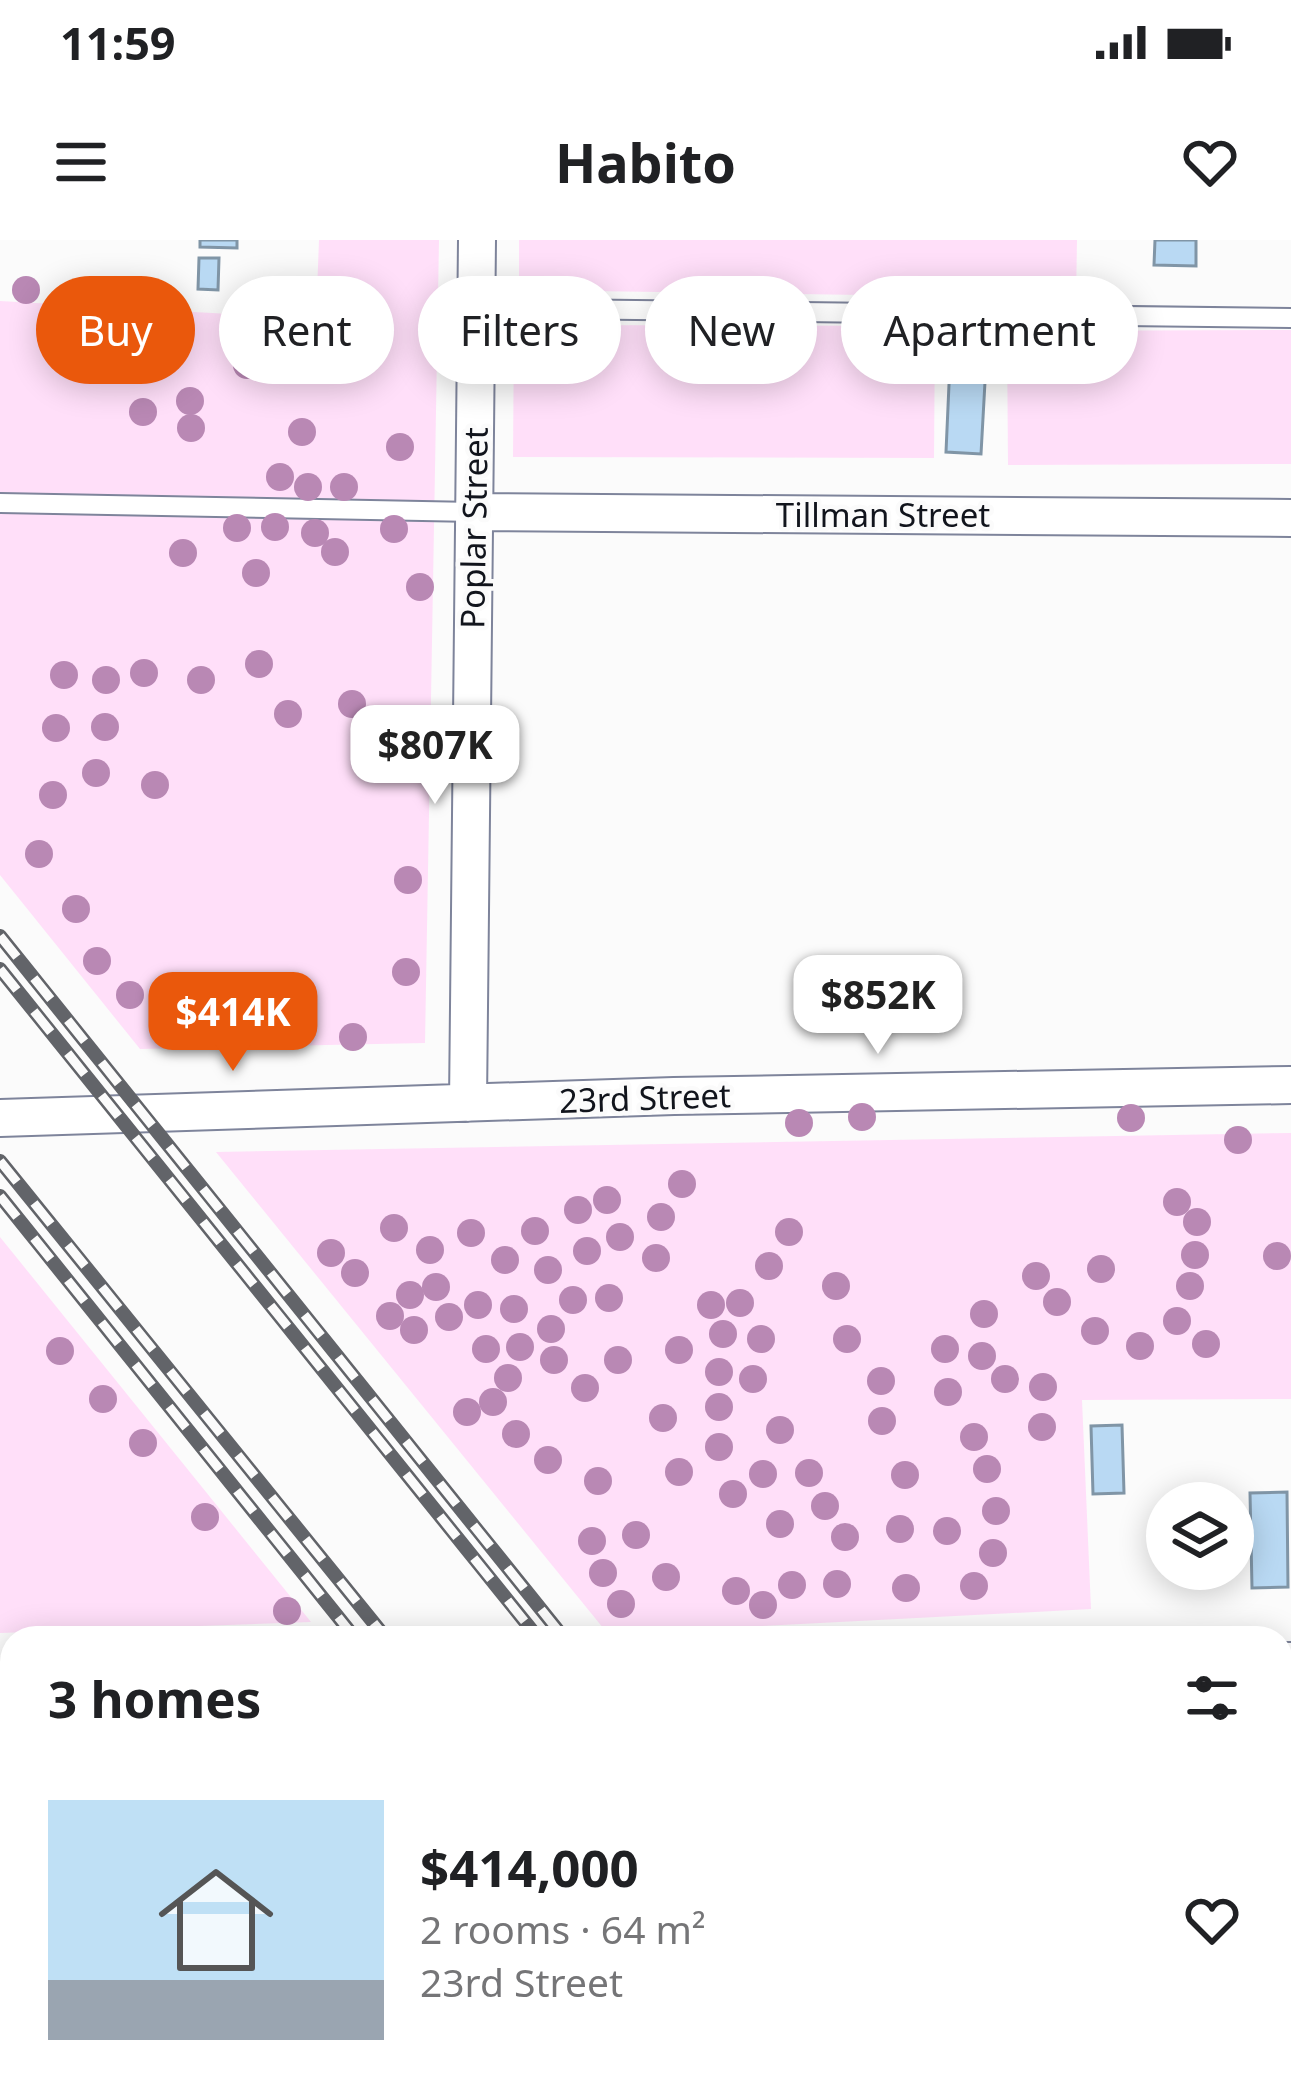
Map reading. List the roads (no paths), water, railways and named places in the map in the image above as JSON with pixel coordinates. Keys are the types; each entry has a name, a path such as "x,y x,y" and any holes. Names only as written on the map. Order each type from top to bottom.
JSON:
{"street":[{"name":"Poplar Street","path":"476,276 477,240"},
{"name":"Poplar Street","path":"468,1103 475,384"},
{"name":"Tillman Street","path":"474,512 1291,518"},
{"name":"23rd Street","path":"0,1118 1291,1085"}],"lane":[{"path":"621,310 1291,318"},
{"path":"0,503 474,512"}],"railway":[{"path":"0,936 554,1626"},
{"path":"0,969 528,1626"},
{"path":"0,1161 376,1626"},
{"path":"0,1196 345,1626"}]}
